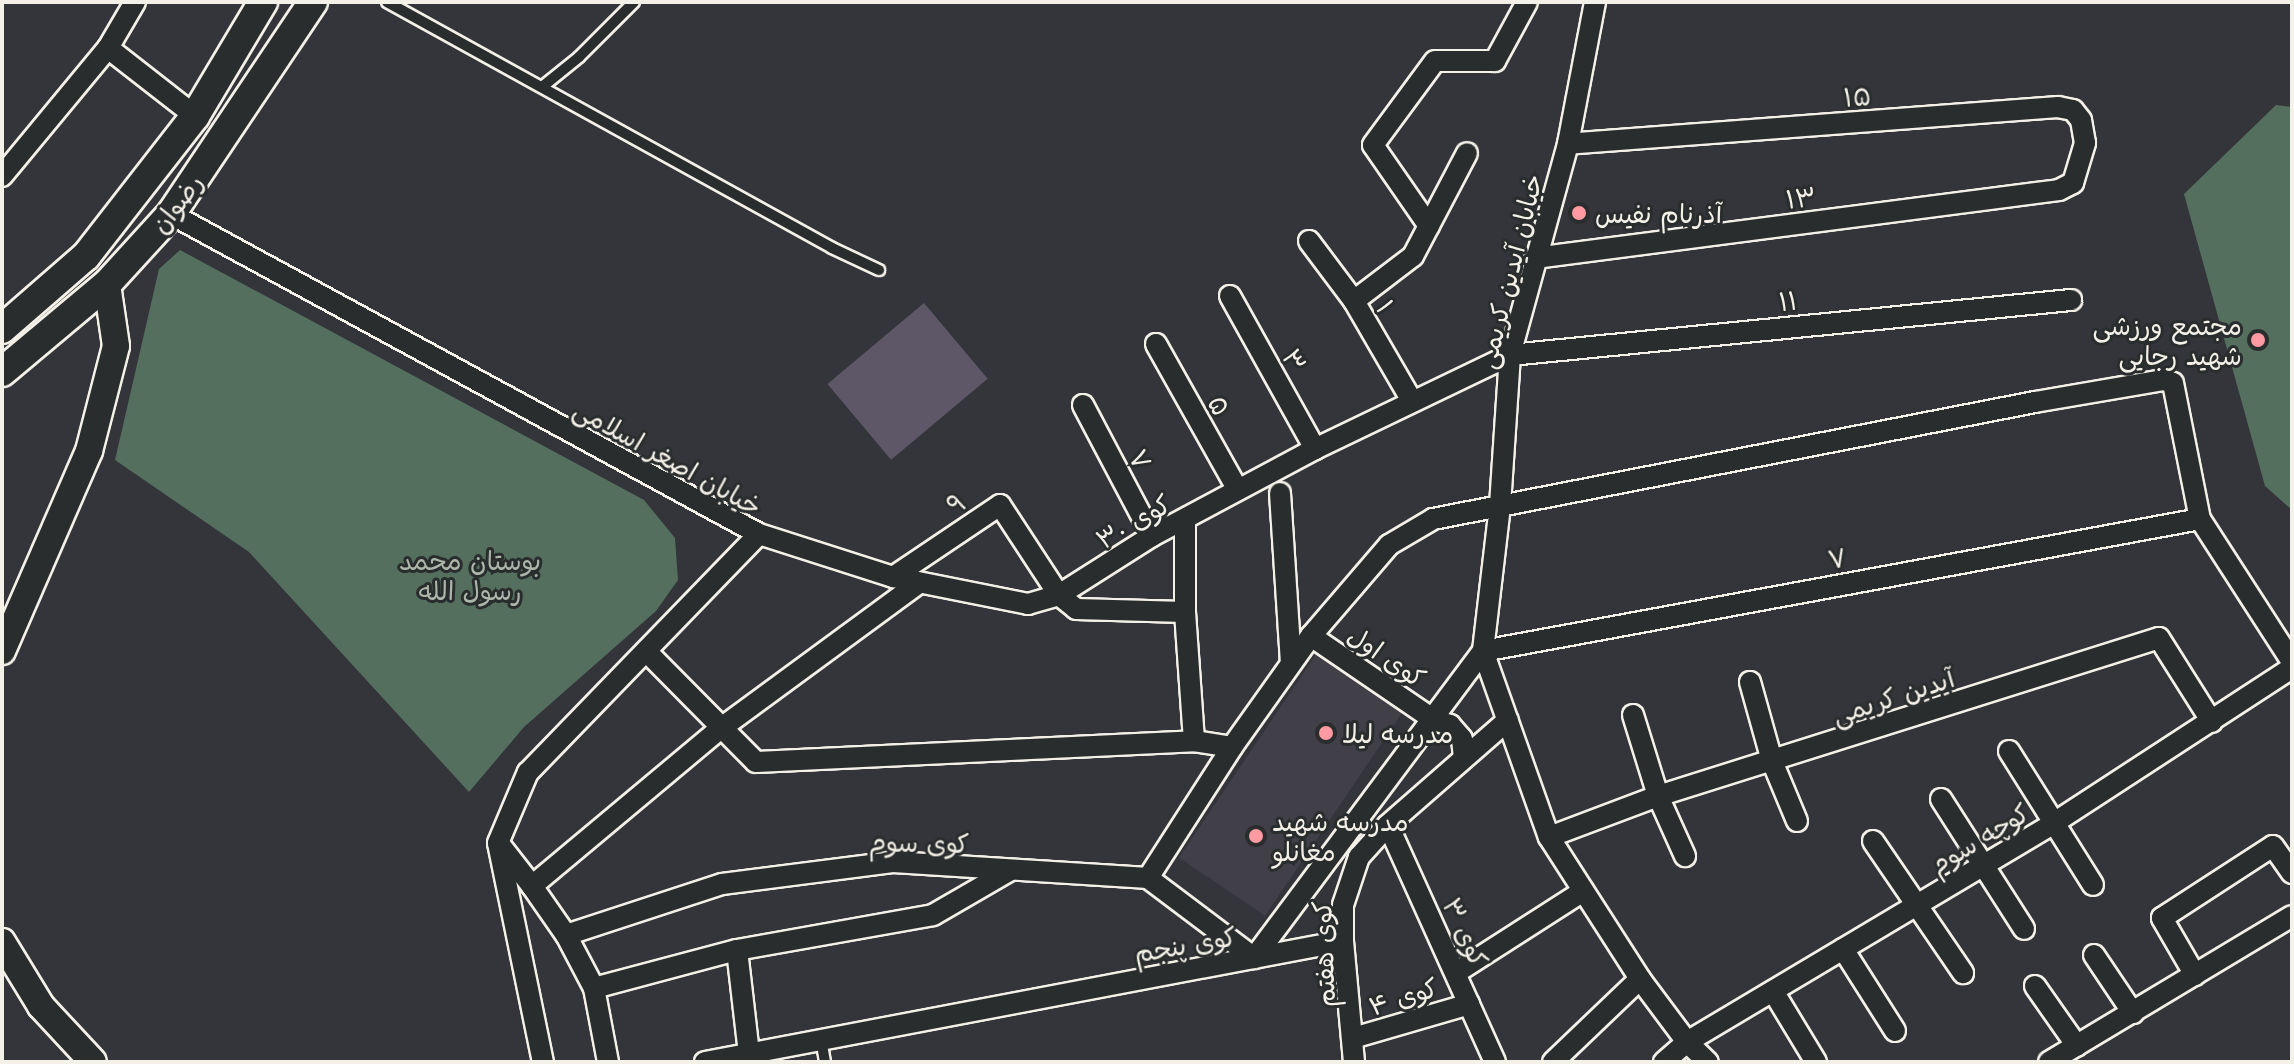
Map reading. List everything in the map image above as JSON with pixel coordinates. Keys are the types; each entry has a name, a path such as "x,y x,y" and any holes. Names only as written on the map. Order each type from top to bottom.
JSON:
{"main road":[{"name":"رضوان","path":"2,329 86,256 195,116 263,2"},
{"name":"رضوان","path":"2,372 107,284 171,214 313,2"}],"street":[{"path":"2,176 108,48 135,2"},
{"path":"1429,226 1373,145 1435,61 1495,61 1527,2"},
{"name":"خیابان آیدین کریمی","path":"1483,651 1500,506 1510,355 1568,144 1595,2"},
{"path":"108,48 195,116"},
{"name":"۱۵","path":"1568,144 2058,107 2073,110 2081,120 2085,143 2073,183"},
{"path":"1354,301 1413,256 1467,153"},
{"name":"۱۳","path":"1535,258 2059,190 2073,183"},
{"name":"خیابان اصغر اسلامی","path":"171,214 759,534 528,772 498,843"},
{"name":"۱","path":"1309,241 1354,301 1412,401"},
{"path":"2,651 89,451 116,346 107,284 86,256"},
{"name":"۳","path":"1230,296 1315,449"},
{"name":"۱۱","path":"1510,355 2071,300"},
{"name":"۵","path":"1156,344 1238,490"},
{"name":"کوی ۳۰","path":"759,534 893,577 1028,604 1059,595 1152,536 1315,449 1510,355"},
{"path":"1343,941 1254,958 1148,878 1232,747 1311,636 1389,545 1433,519 2164,380 2173,383 2200,519 2292,665"},
{"name":"۷","path":"1083,405 1152,536"},
{"path":"1280,493 1291,663"},
{"name":"۹","path":"893,577 1000,505 1059,595"},
{"name":"۷","path":"1483,651 2200,519"},
{"path":"1185,521 1185,612 1194,741"},
{"path":"532,886 720,729 919,583"},
{"path":"1059,595 1076,609 1185,612"},
{"name":"کوی اول","path":"1311,636 1434,720 1457,731 1464,757"},
{"name":"آیدین کریمی","path":"1549,837 1658,796 2159,638 2212,722"},
{"path":"646,651 756,762 1194,741 1232,747"},
{"path":"1483,651 1549,837 1640,979 1687,1042 1708,1062"},
{"name":"کوی پنجم","path":"705,1062 750,1057 821,1039 1254,958 1483,651"},
{"name":"کوچه سوم","path":"1664,1062 1687,1042 2054,823 2212,722 2292,665"},
{"path":"1750,682 1772,761 1797,821"},
{"path":"1633,715 1658,796 1685,856"},
{"name":"کوی هفتم","path":"1354,1062 1343,941 1343,905 1348,882 1359,857 1388,825 1508,720"},
{"path":"2009,751 2093,885"},
{"path":"1941,799 2024,929"},
{"name":"کوی ۳","path":"1388,825 1495,1062"},
{"path":"1873,841 1963,973"},
{"path":"498,843 566,935 594,988 608,1062"},
{"path":"498,843 543,1062"},
{"path":"2195,975 2162,918 2273,846 2292,873"},
{"name":"کوی سوم","path":"566,935 722,884 893,862 1148,878"},
{"path":"594,988 737,950 933,915 1009,871"},
{"path":"1457,972 1583,891"},
{"path":"1287,914 1284,925 1289,936 1310,947"},
{"path":"2049,1062 2292,916"},
{"path":"2,942 41,1006 93,1062"},
{"path":"1843,949 1895,1031"},
{"path":"737,950 750,1057"},
{"path":"2094,955 2133,1013"},
{"path":"1553,1062 1640,979"},
{"path":"2035,986 2077,1046"},
{"path":"1773,991 1816,1062"},
{"name":"کوی ۴","path":"1353,1038 1469,1004"}],"lane":[{"path":"387,2 832,248 879,270"},
{"path":"542,87 579,57 634,2"},
{"path":"821,1039 825,1062"}],"shaded area":[{"path":"1321,647 1407,705 1265,916 1179,858"}],"green space":[{"name":"مجتمع ورزشی شهید رجایی","path":"2276,105 2292,107 2292,510 2265,486 2184,194"},
{"name":"بوستان محمد رسول الله","path":"180,250 644,500 675,538 678,580 656,611 524,727 469,792 249,552 115,460 159,269"}],"building":[{"path":"924,303 988,379 891,460 827,384"}],"place":[{"name":"آذرنام نفیس","path":"1579,213"},
{"name":"مجتمع ورزشی شهید رجایی","path":"2258,340"},
{"name":"مدرسه لیلا","path":"1326,733"},
{"name":"مدرسه شهید مغانلو","path":"1256,836"}]}
